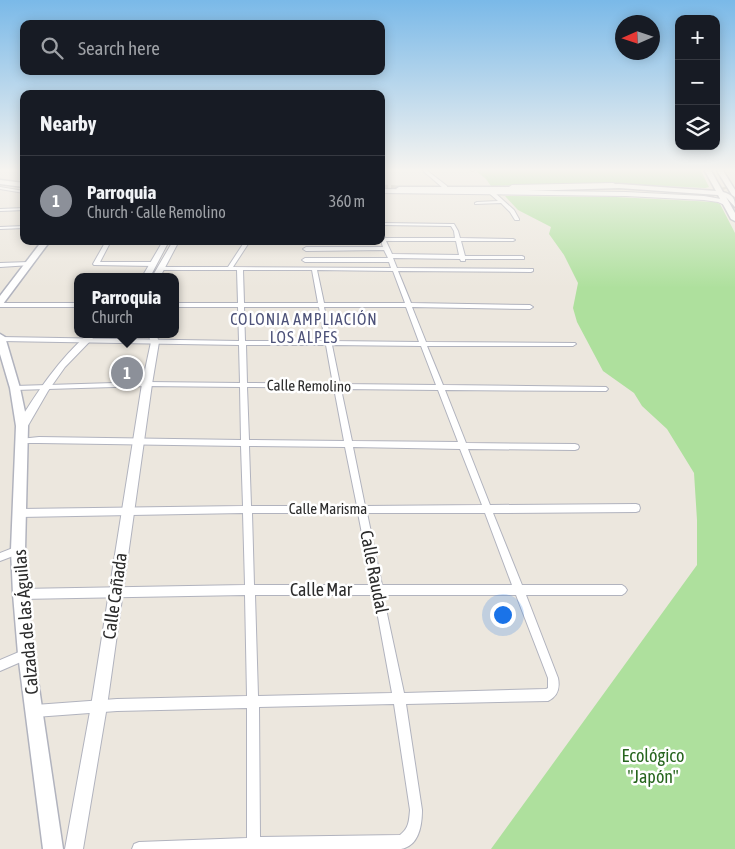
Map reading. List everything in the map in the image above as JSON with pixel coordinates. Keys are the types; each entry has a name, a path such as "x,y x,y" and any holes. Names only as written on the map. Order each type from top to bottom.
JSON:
{"main road":[{"path":"0,302 43,245"},
{"name":"Calzada de las Águilas","path":"0,338 15,388 22,426 23,442 18,550 20,594 26,654 53,849"}],"street":[{"path":"0,210 20,209"},
{"path":"509,209 516,219"},
{"path":"385,224 452,225 466,269"},
{"path":"0,228 20,227"},
{"path":"385,237 513,240"},
{"path":"35,711 99,706 548,694 552,692 554,687 553,678 385,244"},
{"path":"107,245 96,264 153,264"},
{"path":"148,273 164,245"},
{"path":"158,273 174,245"},
{"path":"139,849 254,846 253,702 242,343 235,268 246,245"},
{"path":"306,249 387,248"},
{"path":"160,251 171,251"},
{"path":"305,260 522,258"},
{"path":"0,265 29,264"},
{"path":"161,268 531,270"},
{"name":"Calle Raudal","path":"254,846 402,842 411,836 416,825 416,810 399,698 323,305 314,269"},
{"path":"0,305 74,305"},
{"path":"179,305 530,307"},
{"path":"0,338 74,337"},
{"path":"22,426 45,386 62,365 89,338"},
{"name":"Calle Cañada","path":"74,849 99,706 154,338"},
{"path":"169,338 242,343 573,344"},
{"name":"Calle Remolino","path":"15,388 147,384 604,390"},
{"path":"23,442 39,440 575,447"},
{"name":"Calle Marisma","path":"20,513 246,508 487,510 636,508"},
{"path":"0,557 18,550"},
{"name":"Calle Mar","path":"20,594 249,590 622,590"},
{"path":"0,666 26,654"}],"green space":[{"name":"Ecológico \"Japón\"","path":"517,209 722,209 735,233 735,849 491,849 697,565 694,473 667,429 642,406 634,393 603,371 577,322 573,308 578,283 564,255 549,234 551,227"}],"place":[{"name":"Parroquia","path":"127,373"}],"district":[{"name":"COLONIA AMPLIACIÓN LOS ALPES","path":"304,328"}]}
